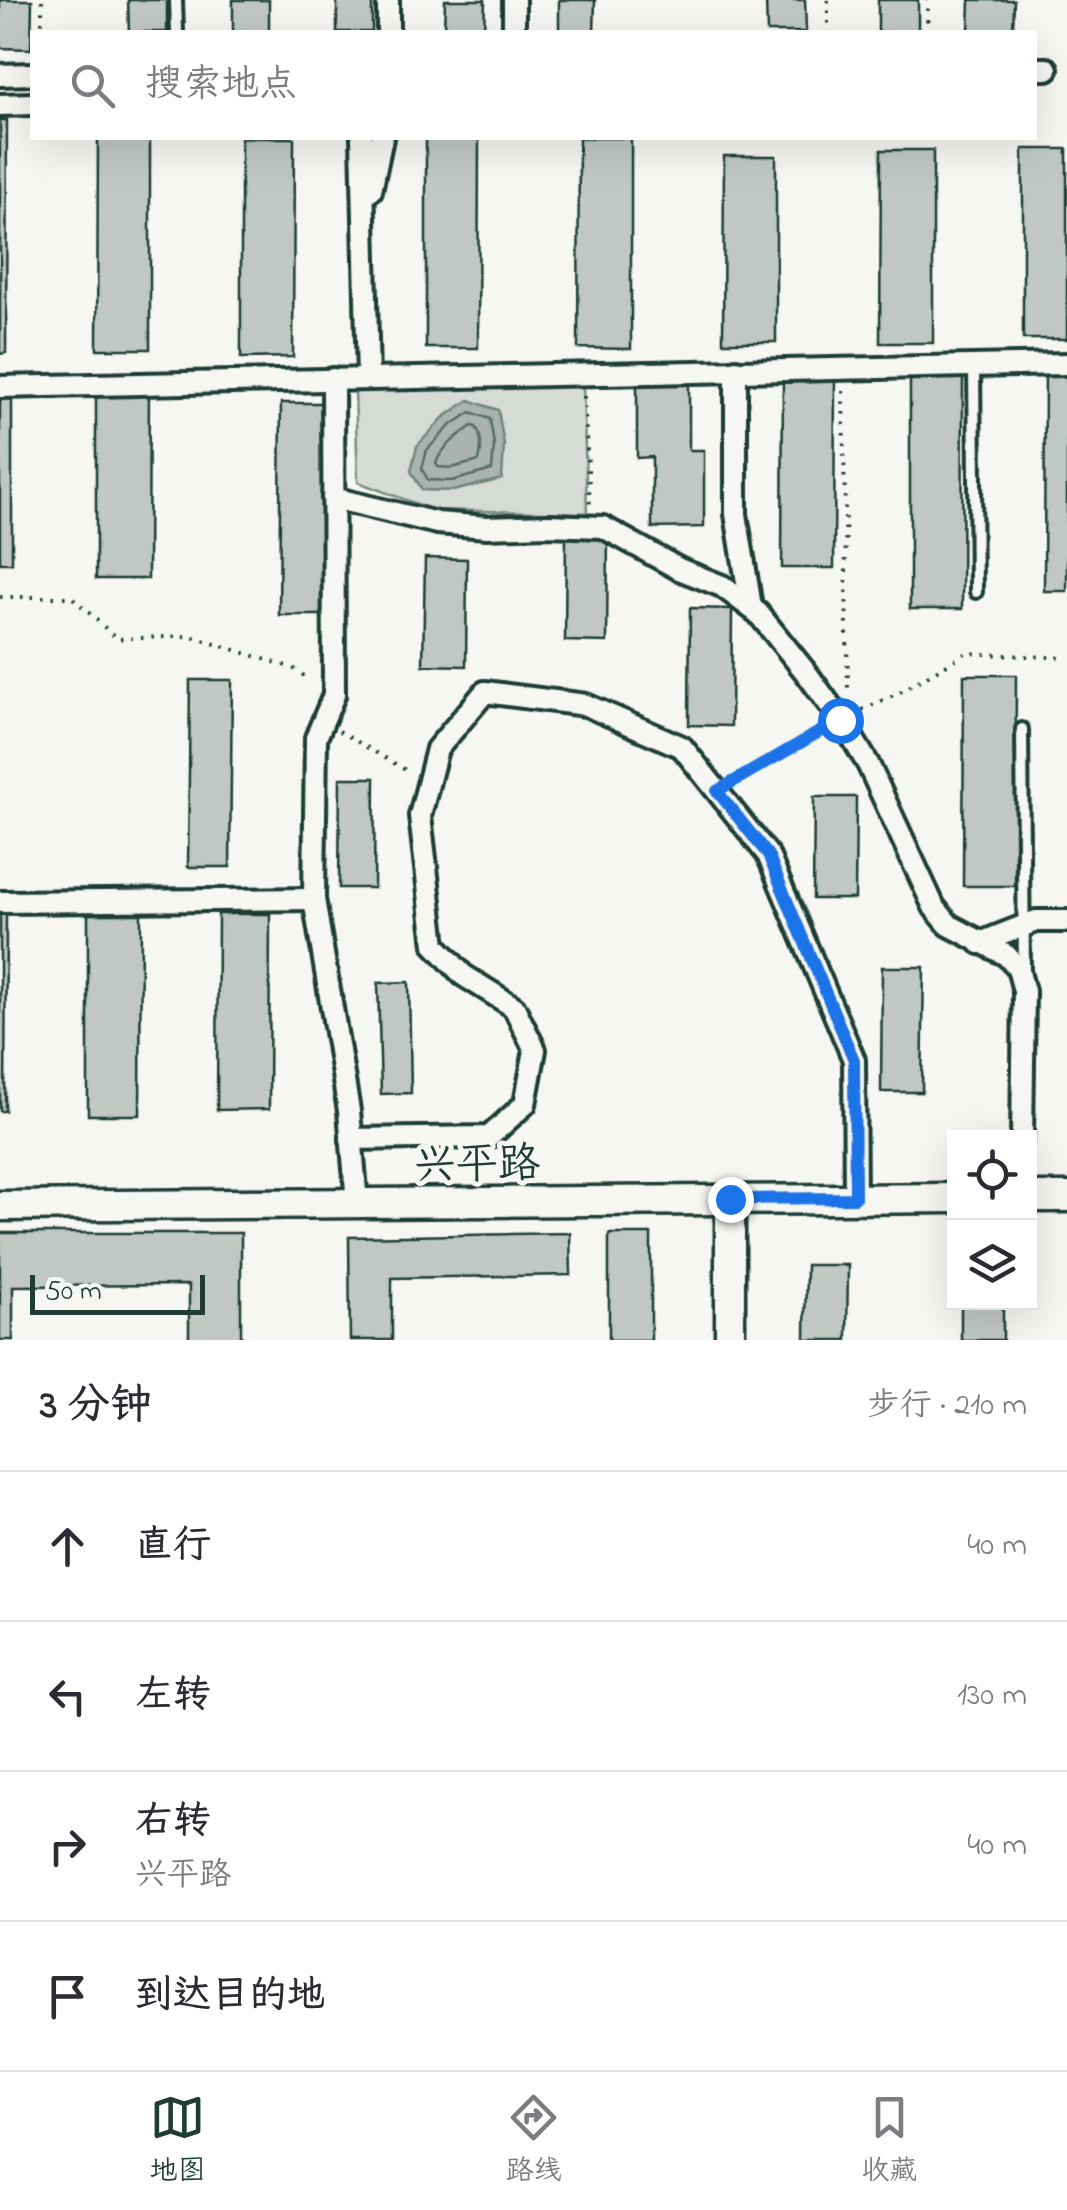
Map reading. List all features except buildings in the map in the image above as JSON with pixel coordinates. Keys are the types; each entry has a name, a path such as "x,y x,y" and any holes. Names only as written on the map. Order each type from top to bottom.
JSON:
{"street":[{"path":"388,0 388,30"},
{"path":"514,0 514,30"},
{"path":"0,75 30,74"},
{"path":"0,104 30,104"},
{"path":"362,140 368,378"},
{"path":"364,227 382,140"},
{"path":"0,386 1067,364"},
{"path":"736,370 736,514 751,607"},
{"path":"333,379 334,696 316,738 314,899 349,1112 358,1203"},
{"path":"333,498 437,522 487,528 546,524 603,527 678,570 722,586 758,613 844,718 934,906 950,926 1006,955 1018,968 1024,990 1022,1130"},
{"path":"351,1139 489,1138 525,1104 534,1050 514,1007 462,975 435,945 420,816 437,749 485,692 586,705 682,747 768,855 854,1060 855,1198"},
{"path":"0,902 314,899"},
{"path":"980,943 1036,922 1067,921"},
{"path":"1037,1198 1067,1197"},
{"name":"兴平路","path":"0,1206 947,1198"},
{"path":"730,1199 730,1340"}],"lane":[{"path":"176,0 177,30"},
{"path":"974,366 976,592"},
{"path":"1022,729 1024,990"}],"path":[{"path":"42,0 42,30"},
{"path":"828,0 828,30"},
{"path":"927,30 928,0"},
{"path":"843,368 844,718"},
{"path":"583,374 592,526"},
{"path":"0,598 72,597 118,638 190,636 293,668 334,696 339,731 428,783"},
{"path":"717,791 966,653 1067,658"}],"shaded area":[{"path":"583,385 587,513 433,510 358,482 355,391"}],"water":[{"path":"469,400 498,410 504,445 502,479 453,491 422,490 411,471 417,446 443,418"}],"route":[{"path":"730,1199 855,1198 854,1060 768,855 717,791 840,720"}]}
